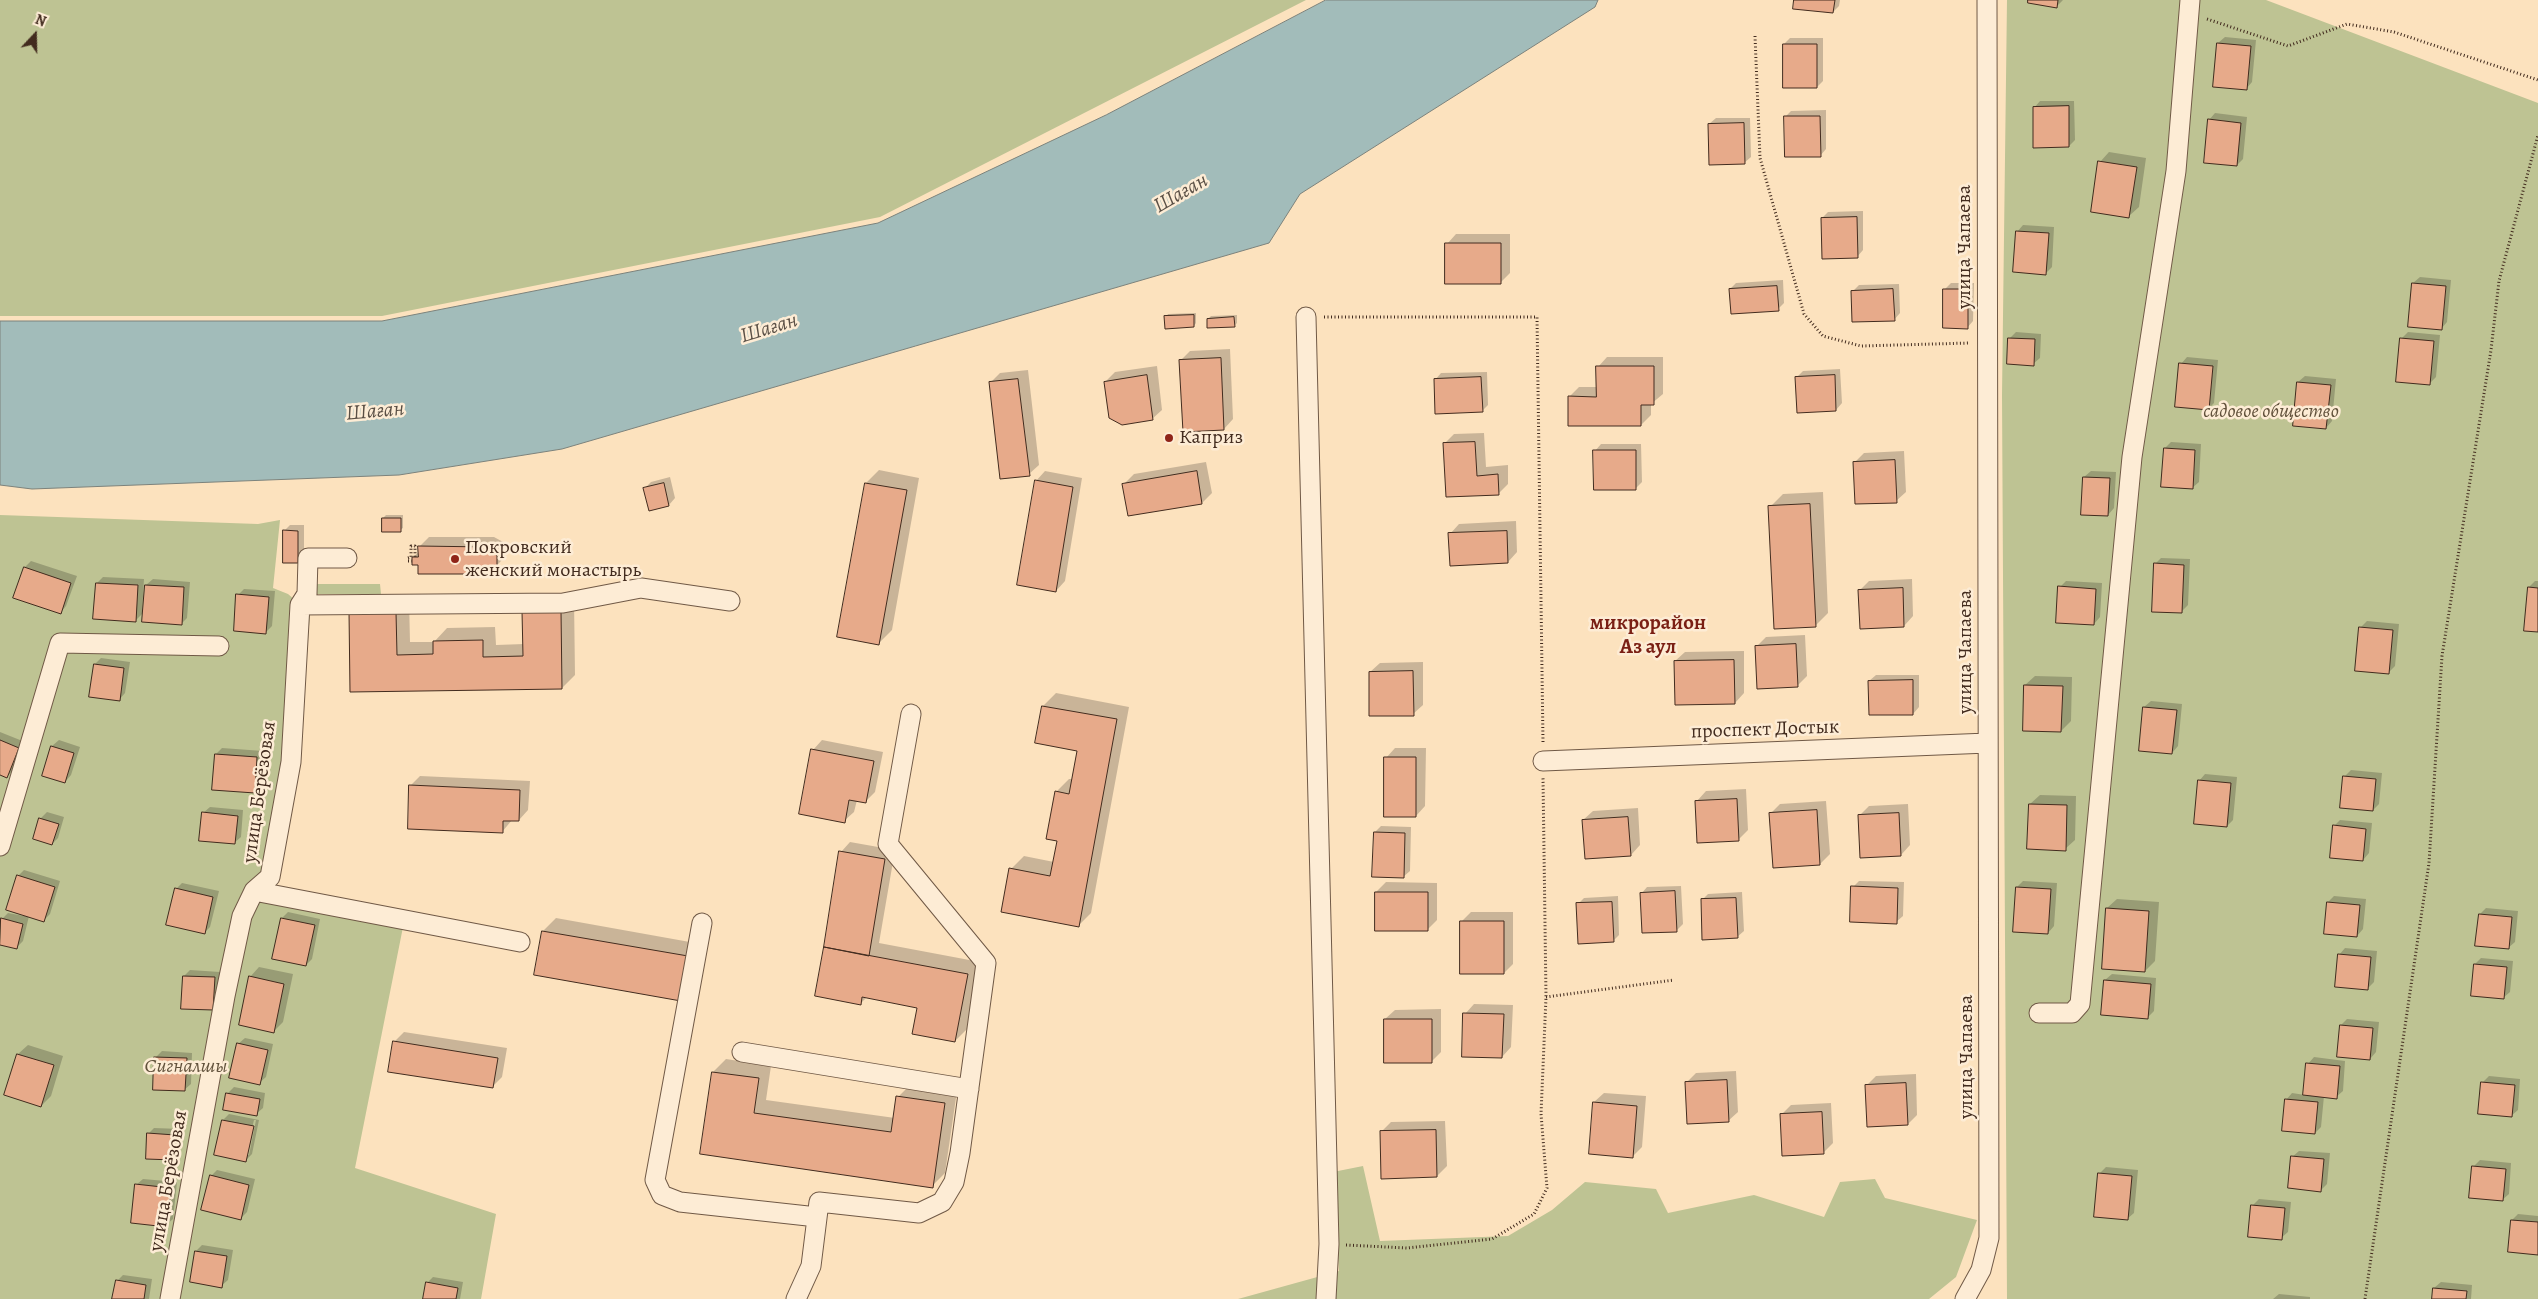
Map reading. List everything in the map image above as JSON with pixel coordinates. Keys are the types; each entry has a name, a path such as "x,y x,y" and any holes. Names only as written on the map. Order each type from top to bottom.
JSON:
{"street":[{"name":"улица Чапаева","path":"1965,1299 1981,1270 1989,1238 1987,0"},
{"path":"2039,1013 2072,1013 2080,1004 2132,457 2176,172 2189,6"},
{"path":"1306,317 1328,1244 1326,1299"},
{"name":"улица Берёзовая","path":"170,1299 225,996 242,916 254,891 270,877 291,762 300,605 307,594 308,558 347,558"},
{"path":"300,605 562,603 641,588 730,601"},
{"path":"0,846 60,643 219,646"},
{"path":"796,1299 811,1266 819,1202 920,1213 942,1202 954,1182 986,963 888,844 911,714"},
{"name":"проспект Достык","path":"1543,761 1988,743"},
{"path":"254,891 520,942"},
{"path":"702,923 655,1180 662,1194 680,1202 817,1217"},
{"path":"742,1052 969,1089"}],"path":[{"path":"2189,6 2288,46 2347,24 2394,32 2538,80"},
{"path":"1755,36 1760,158 1804,314 1823,336 1861,346 1988,341"},
{"path":"2365,1299 2428,863 2444,647 2491,350 2499,281 2538,135"},
{"path":"1306,317 1537,317 1546,997 1541,1114 1547,1188 1534,1214 1492,1239 1407,1248 1328,1244"},
{"path":"409,560 411,558 410,546 415,546 415,557"},
{"path":"1546,997 1674,980"}],"green space":[{"path":"0,0 1306,0 880,217 382,316 0,316"},
{"name":"садовое общество","path":"2007,0 2266,0 2538,103 2538,1299 2007,1299 2002,395"},
{"name":"Сигналшы","path":"0,515 258,524 280,520 273,588 288,594 310,613 299,762 274,903 403,927 355,1168 496,1214 481,1299 0,1299"},
{"path":"315,584 380,584 381,594 311,594"},
{"path":"1363,1166 1380,1241 1508,1236 1552,1210 1585,1182 1656,1189 1668,1213 1754,1195 1824,1217 1840,1182 1875,1179 1885,1198 1977,1220 1956,1277 1929,1299 1238,1299 1339,1271 1333,1172"}],"water":[{"name":"Шаған","path":"1326,0 1598,0 1595,7 1300,194 1269,243 562,449 399,475 32,489 0,485 0,321 382,321 878,223 1106,115"}],"building":[{"path":"1794,0 1835,0 1833,13 1793,9"},
{"path":"2028,0 2058,0 2057,8 2028,3"},
{"path":"2217,43 2251,46 2247,90 2213,87"},
{"path":"1783,44 1817,44 1817,88 1783,88"},
{"path":"2069,106 2069,147 2033,148 2033,107"},
{"path":"1784,116 1820,116 1821,157 1785,157"},
{"path":"2208,119 2241,123 2237,166 2204,163"},
{"path":"1744,123 1745,164 1709,165 1708,124"},
{"path":"2098,161 2137,167 2129,218 2091,212"},
{"path":"1857,217 1858,258 1822,259 1821,218"},
{"path":"2016,231 2049,233 2046,275 2013,272"},
{"path":"1445,243 1501,243 1501,284 1445,284"},
{"path":"2412,283 2446,286 2442,330 2408,327"},
{"path":"1777,286 1779,311 1731,314 1729,289"},
{"path":"1893,289 1895,321 1852,322 1851,291"},
{"path":"1943,289 1968,289 1968,329 1943,328"},
{"path":"1194,315 1194,327 1165,329 1164,316"},
{"path":"1234,317 1235,327 1207,328 1207,319"},
{"path":"2008,338 2035,339 2034,366 2007,364"},
{"path":"2400,338 2434,341 2430,385 2396,382"},
{"path":"1221,358 1224,430 1183,432 1179,360"},
{"path":"2179,363 2213,366 2209,410 2175,407"},
{"path":"1596,366 1654,366 1654,405 1641,405 1641,426 1568,426 1568,396 1596,397"},
{"path":"1147,375 1153,420 1122,425 1109,418 1104,382"},
{"path":"1835,375 1836,411 1797,413 1795,377"},
{"path":"1481,377 1483,412 1435,414 1434,379"},
{"path":"1018,379 1030,476 1000,479 989,382"},
{"path":"2297,382 2331,385 2326,429 2293,426"},
{"path":"1475,442 1477,476 1498,474 1499,495 1446,497 1443,443"},
{"path":"2164,448 2195,450 2193,489 2161,487"},
{"path":"1593,450 1636,450 1636,490 1594,490"},
{"path":"1895,460 1897,503 1855,504 1853,462"},
{"path":"1197,471 1202,504 1128,516 1122,484"},
{"path":"2083,477 2110,478 2108,516 2081,515"},
{"path":"1035,480 1073,487 1056,592 1017,585"},
{"path":"664,483 669,506 649,511 643,488"},
{"path":"865,483 907,490 879,645 837,637"},
{"path":"1810,504 1816,627 1774,629 1768,506"},
{"path":"382,518 401,518 401,532 382,532"},
{"path":"283,530 298,531 298,563 283,563"},
{"path":"1507,531 1508,563 1450,566 1448,533"},
{"name":"Покровский женский монастырь","path":"418,546 488,547 497,556 497,565 492,572 484,574 418,574 418,565 412,565 412,557 418,557"},
{"path":"2154,563 2184,565 2182,613 2152,612"},
{"path":"24,567 71,583 61,614 13,598"},
{"path":"96,583 138,585 136,622 93,619"},
{"path":"145,585 184,587 182,625 142,622"},
{"path":"2058,586 2096,589 2094,625 2056,623"},
{"path":"2528,587 2538,588 2538,632 2524,631"},
{"path":"1903,588 1904,627 1860,629 1858,590"},
{"path":"236,594 269,597 266,634 234,631"},
{"path":"561,610 562,689 350,692 349,612 396,612 397,655 433,654 433,641 483,640 483,657 523,656 522,611"},
{"path":"2359,627 2393,630 2389,674 2355,671"},
{"path":"1796,644 1798,687 1757,689 1755,646"},
{"path":"1734,660 1735,704 1675,705 1674,661"},
{"path":"94,664 124,668 120,701 89,697"},
{"path":"1413,671 1414,716 1369,716 1369,672"},
{"path":"1913,680 1913,715 1869,715 1868,681"},
{"path":"2024,685 2063,686 2061,732 2023,731"},
{"path":"1042,706 1117,719 1079,927 1001,912 1009,868 1050,876 1057,841 1046,839 1055,791 1069,794 1077,751 1035,743"},
{"path":"2143,707 2177,710 2172,754 2139,751"},
{"path":"0,740 19,748 7,778 0,775"},
{"path":"51,746 74,753 65,783 42,776"},
{"path":"811,749 874,761 866,803 849,800 845,823 799,814"},
{"path":"215,754 257,757 255,793 212,790"},
{"path":"1384,757 1416,757 1416,817 1384,817"},
{"path":"2343,776 2376,779 2373,811 2340,808"},
{"path":"2198,780 2231,783 2227,827 2194,824"},
{"path":"409,785 520,790 519,821 503,821 503,833 408,829"},
{"path":"1737,799 1739,841 1697,843 1695,801"},
{"path":"2029,804 2067,805 2066,851 2027,849"},
{"path":"1817,810 1820,865 1773,868 1769,813"},
{"path":"202,812 238,816 235,844 199,841"},
{"path":"1899,813 1901,856 1860,858 1858,815"},
{"path":"1628,817 1631,856 1585,859 1582,820"},
{"path":"39,818 59,824 52,845 33,839"},
{"path":"2333,825 2366,829 2363,861 2330,858"},
{"path":"1374,832 1405,833 1404,878 1372,877"},
{"path":"839,851 885,859 869,956 824,947"},
{"path":"17,875 55,887 44,922 6,910"},
{"path":"1851,886 1898,888 1897,924 1850,922"},
{"path":"2016,887 2051,889 2048,934 2013,932"},
{"path":"175,888 213,897 205,934 166,925"},
{"path":"1675,891 1677,932 1642,933 1640,893"},
{"path":"1375,892 1428,892 1428,931 1375,931"},
{"path":"1736,898 1738,938 1702,940 1701,899"},
{"path":"1612,902 1614,942 1578,944 1576,903"},
{"path":"2327,902 2360,905 2357,937 2324,934"},
{"path":"2106,908 2149,911 2145,972 2102,969"},
{"path":"2479,914 2512,917 2509,949 2475,946"},
{"path":"1,918 23,924 17,949 0,945"},
{"path":"281,918 315,925 306,966 272,959"},
{"path":"1460,921 1504,921 1504,974 1460,974"},
{"path":"542,931 688,956 681,1001 534,975"},
{"path":"824,947 968,974 955,1042 912,1034 917,1008 862,997 861,1005 815,996"},
{"path":"2338,954 2371,957 2368,990 2335,987"},
{"path":"2474,964 2507,967 2504,999 2471,996"},
{"path":"183,976 215,977 213,1010 181,1009"},
{"path":"249,976 284,984 274,1033 239,1025"},
{"path":"2104,980 2151,984 2148,1019 2101,1015"},
{"path":"1463,1013 1504,1014 1502,1058 1462,1057"},
{"path":"1384,1019 1432,1019 1432,1063 1384,1063"},
{"path":"2340,1025 2373,1028 2370,1060 2337,1057"},
{"path":"393,1041 498,1058 493,1088 388,1072"},
{"path":"237,1043 268,1050 260,1085 229,1078"},
{"path":"17,1054 54,1065 41,1107 4,1095"},
{"path":"154,1057 187,1058 185,1091 153,1090"},
{"path":"2306,1063 2340,1066 2337,1099 2303,1095"},
{"path":"712,1072 759,1078 754,1113 891,1132 896,1096 945,1103 933,1188 700,1154"},
{"path":"1727,1080 1729,1122 1687,1124 1685,1082"},
{"path":"2481,1082 2515,1085 2512,1117 2478,1114"},
{"path":"1906,1083 1908,1125 1867,1127 1865,1085"},
{"path":"226,1093 260,1099 257,1116 223,1110"},
{"path":"2285,1099 2318,1102 2315,1134 2282,1131"},
{"path":"1593,1102 1637,1106 1633,1158 1589,1154"},
{"path":"1822,1112 1824,1154 1782,1156 1780,1114"},
{"path":"222,1120 254,1126 246,1162 214,1155"},
{"path":"1436,1130 1437,1177 1381,1179 1380,1131"},
{"path":"147,1133 175,1135 174,1160 146,1159"},
{"path":"2291,1156 2324,1159 2321,1192 2288,1188"},
{"path":"2472,1166 2506,1169 2503,1201 2469,1198"},
{"path":"2098,1173 2132,1176 2128,1220 2094,1217"},
{"path":"210,1175 249,1185 241,1220 201,1210"},
{"path":"135,1184 171,1188 167,1227 131,1223"},
{"path":"2251,1205 2285,1208 2282,1240 2248,1237"},
{"path":"2511,1220 2538,1222 2538,1255 2508,1252"},
{"path":"195,1251 227,1256 222,1288 190,1282"},
{"path":"116,1280 146,1285 144,1299 112,1299"},
{"path":"426,1282 458,1288 456,1299 423,1299"},
{"path":"2433,1288 2467,1291 2466,1299 2432,1299"}],"place":[{"name":"Каприз","path":"1169,438"},
{"name":"Покровский женский монастырь","path":"455,559"}],"district":[{"name":"микрорайон Аз аул","path":"1648,636"}]}
